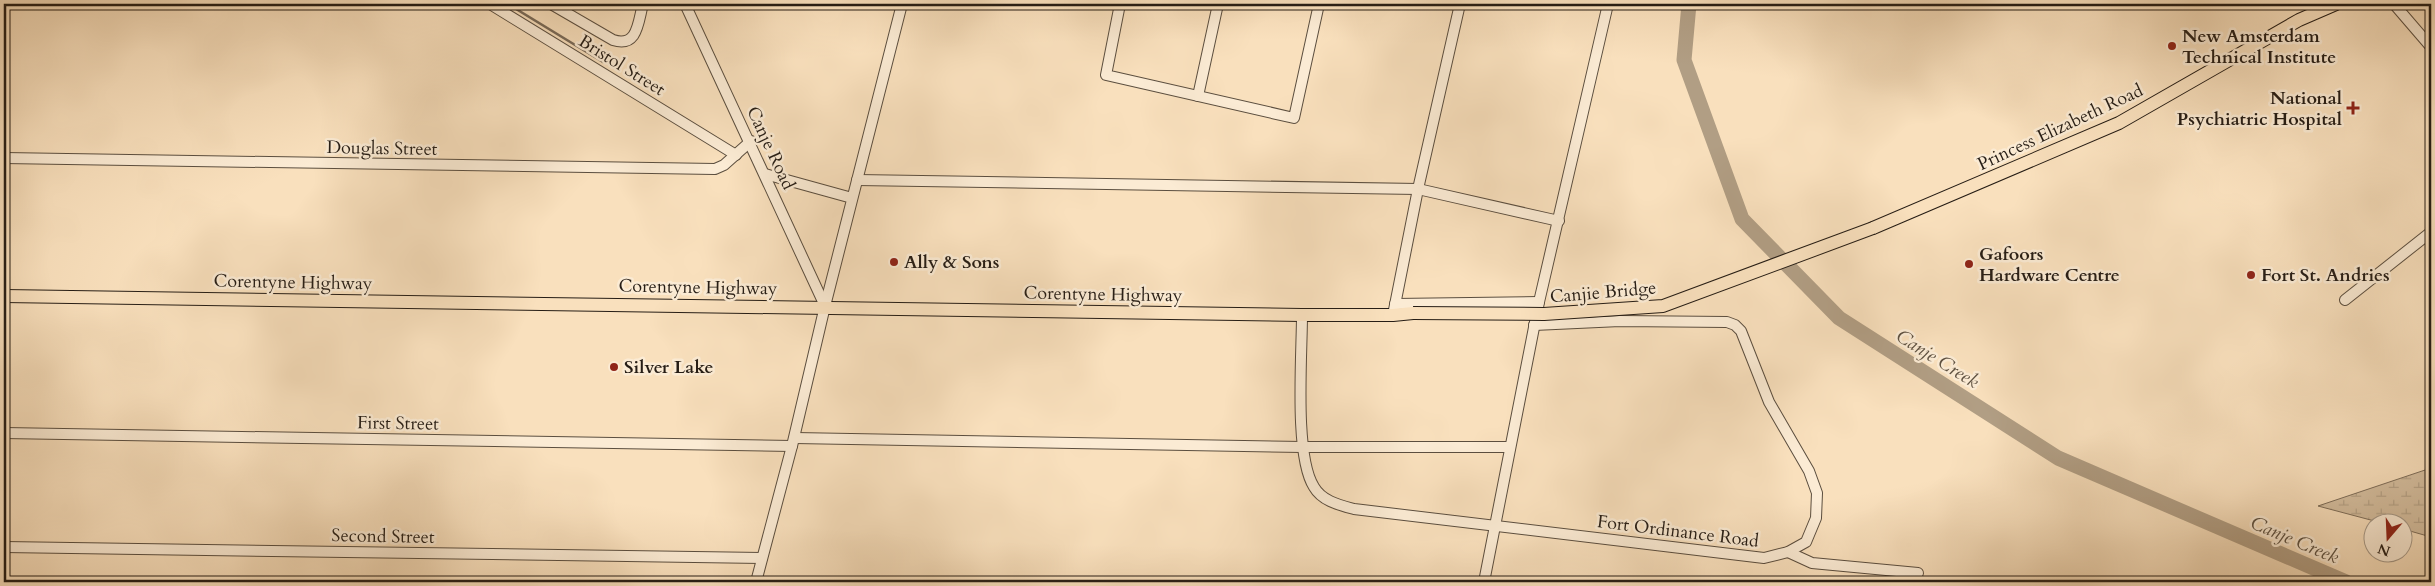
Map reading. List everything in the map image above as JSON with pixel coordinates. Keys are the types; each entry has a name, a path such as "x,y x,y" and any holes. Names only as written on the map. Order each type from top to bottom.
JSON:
{"main road":[{"name":"Princess Elizabeth Road","path":"1873,228 2119,123 2299,20 2336,4"},
{"name":"Canjie Bridge","path":"1394,310 1413,313 1544,314 1663,306 1873,228"},
{"name":"Corentyne Highway","path":"4,296 825,306 1302,315 1394,310"}],"street":[{"name":"Bristol Street","path":"490,4 736,155"},
{"path":"551,4 613,40 623,43 630,40 634,35 643,4"},
{"name":"Canje Road","path":"686,4 766,174 825,306"},
{"path":"756,582 794,442 825,306 902,4"},
{"path":"1120,4 1106,76 1294,118 1319,4"},
{"path":"1198,96 1218,4"},
{"path":"1460,4 1418,189 1394,310 1539,302"},
{"path":"1484,582 1534,325 1608,4"},
{"path":"2394,4 2431,47"},
{"name":"Douglas Street","path":"4,158 715,169 724,165 750,141"},
{"path":"766,174 852,198"},
{"path":"857,180 1418,189 1559,221"},
{"path":"2345,300 2431,232"},
{"name":"Fort Ordinance Road","path":"1302,315 1302,447 1306,469 1315,489 1333,503 1354,509 1764,558 1788,552 1806,542 1816,518 1817,493 1809,471 1769,402 1741,330 1735,325 1727,322 1620,321 1534,325"},
{"name":"First Street","path":"4,433 1302,447 1510,447"},
{"name":"Second Street","path":"4,546 762,558"},
{"path":"1788,552 1812,563 1918,573"}],"green space":[{"path":"2431,468 2431,537 2412,532 2412,514 2362,514 2362,518 2318,506"}],"waterway":[{"path":"508,4 603,62"},
{"name":"Canje Creek","path":"1689,4 1684,60 1742,219 1839,318 2058,458 2346,582"}],"place":[{"name":"New Amsterdam Technical Institute","path":"2172,46"},
{"name":"National Psychiatric Hospital","path":"2353,108"},
{"name":"Ally & Sons","path":"894,262"},
{"name":"Gafoors Hardware Centre","path":"1969,264"},
{"name":"Fort St. Andries","path":"2251,275"},
{"name":"Silver Lake","path":"614,367"}]}
